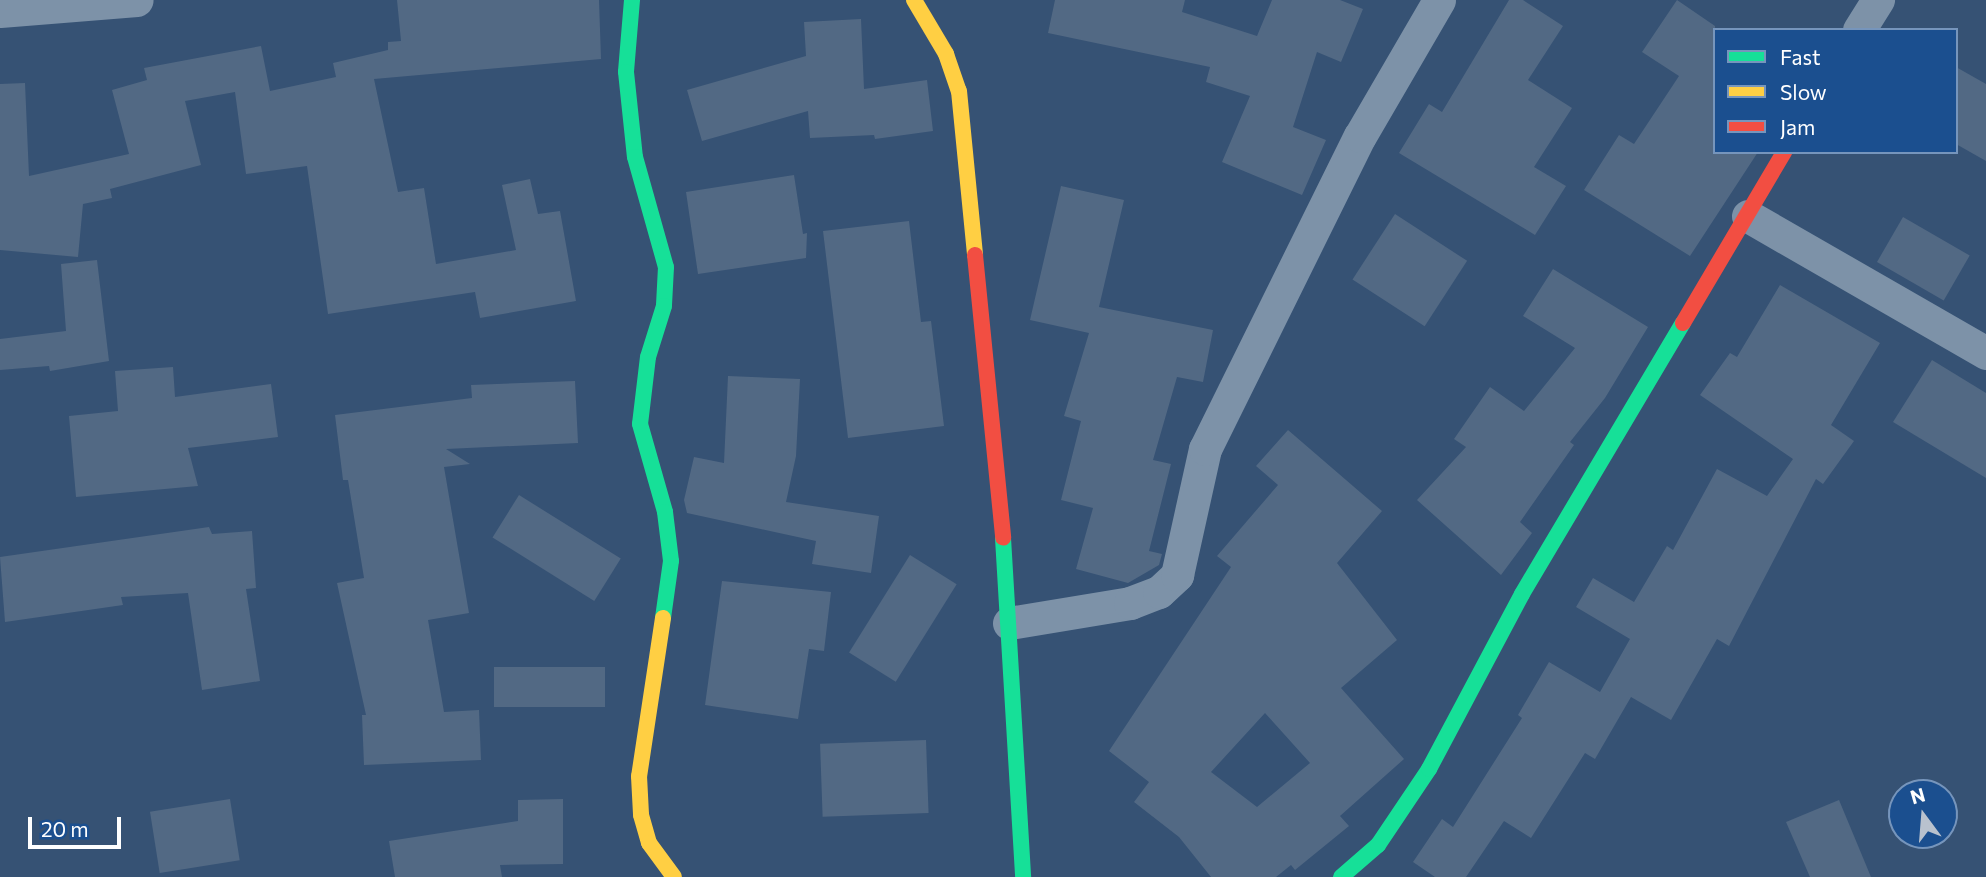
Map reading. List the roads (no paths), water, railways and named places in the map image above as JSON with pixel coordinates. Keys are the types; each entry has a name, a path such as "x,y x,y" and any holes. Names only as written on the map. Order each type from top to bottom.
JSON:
{"street":[{"path":"0,11 137,0"},
{"path":"632,0 626,72 635,157 666,267 664,306 648,357 640,424 665,512 671,561 639,776 641,815 649,843 674,877"},
{"path":"914,0 946,54 959,91 1009,624 1023,877"},
{"path":"1009,624 1130,603 1159,592 1177,575 1205,449 1360,136 1439,0"},
{"path":"1860,28 1878,0"},
{"path":"1341,877 1378,845 1429,769 1522,594 1783,154"},
{"path":"1748,216 1986,353"}]}
